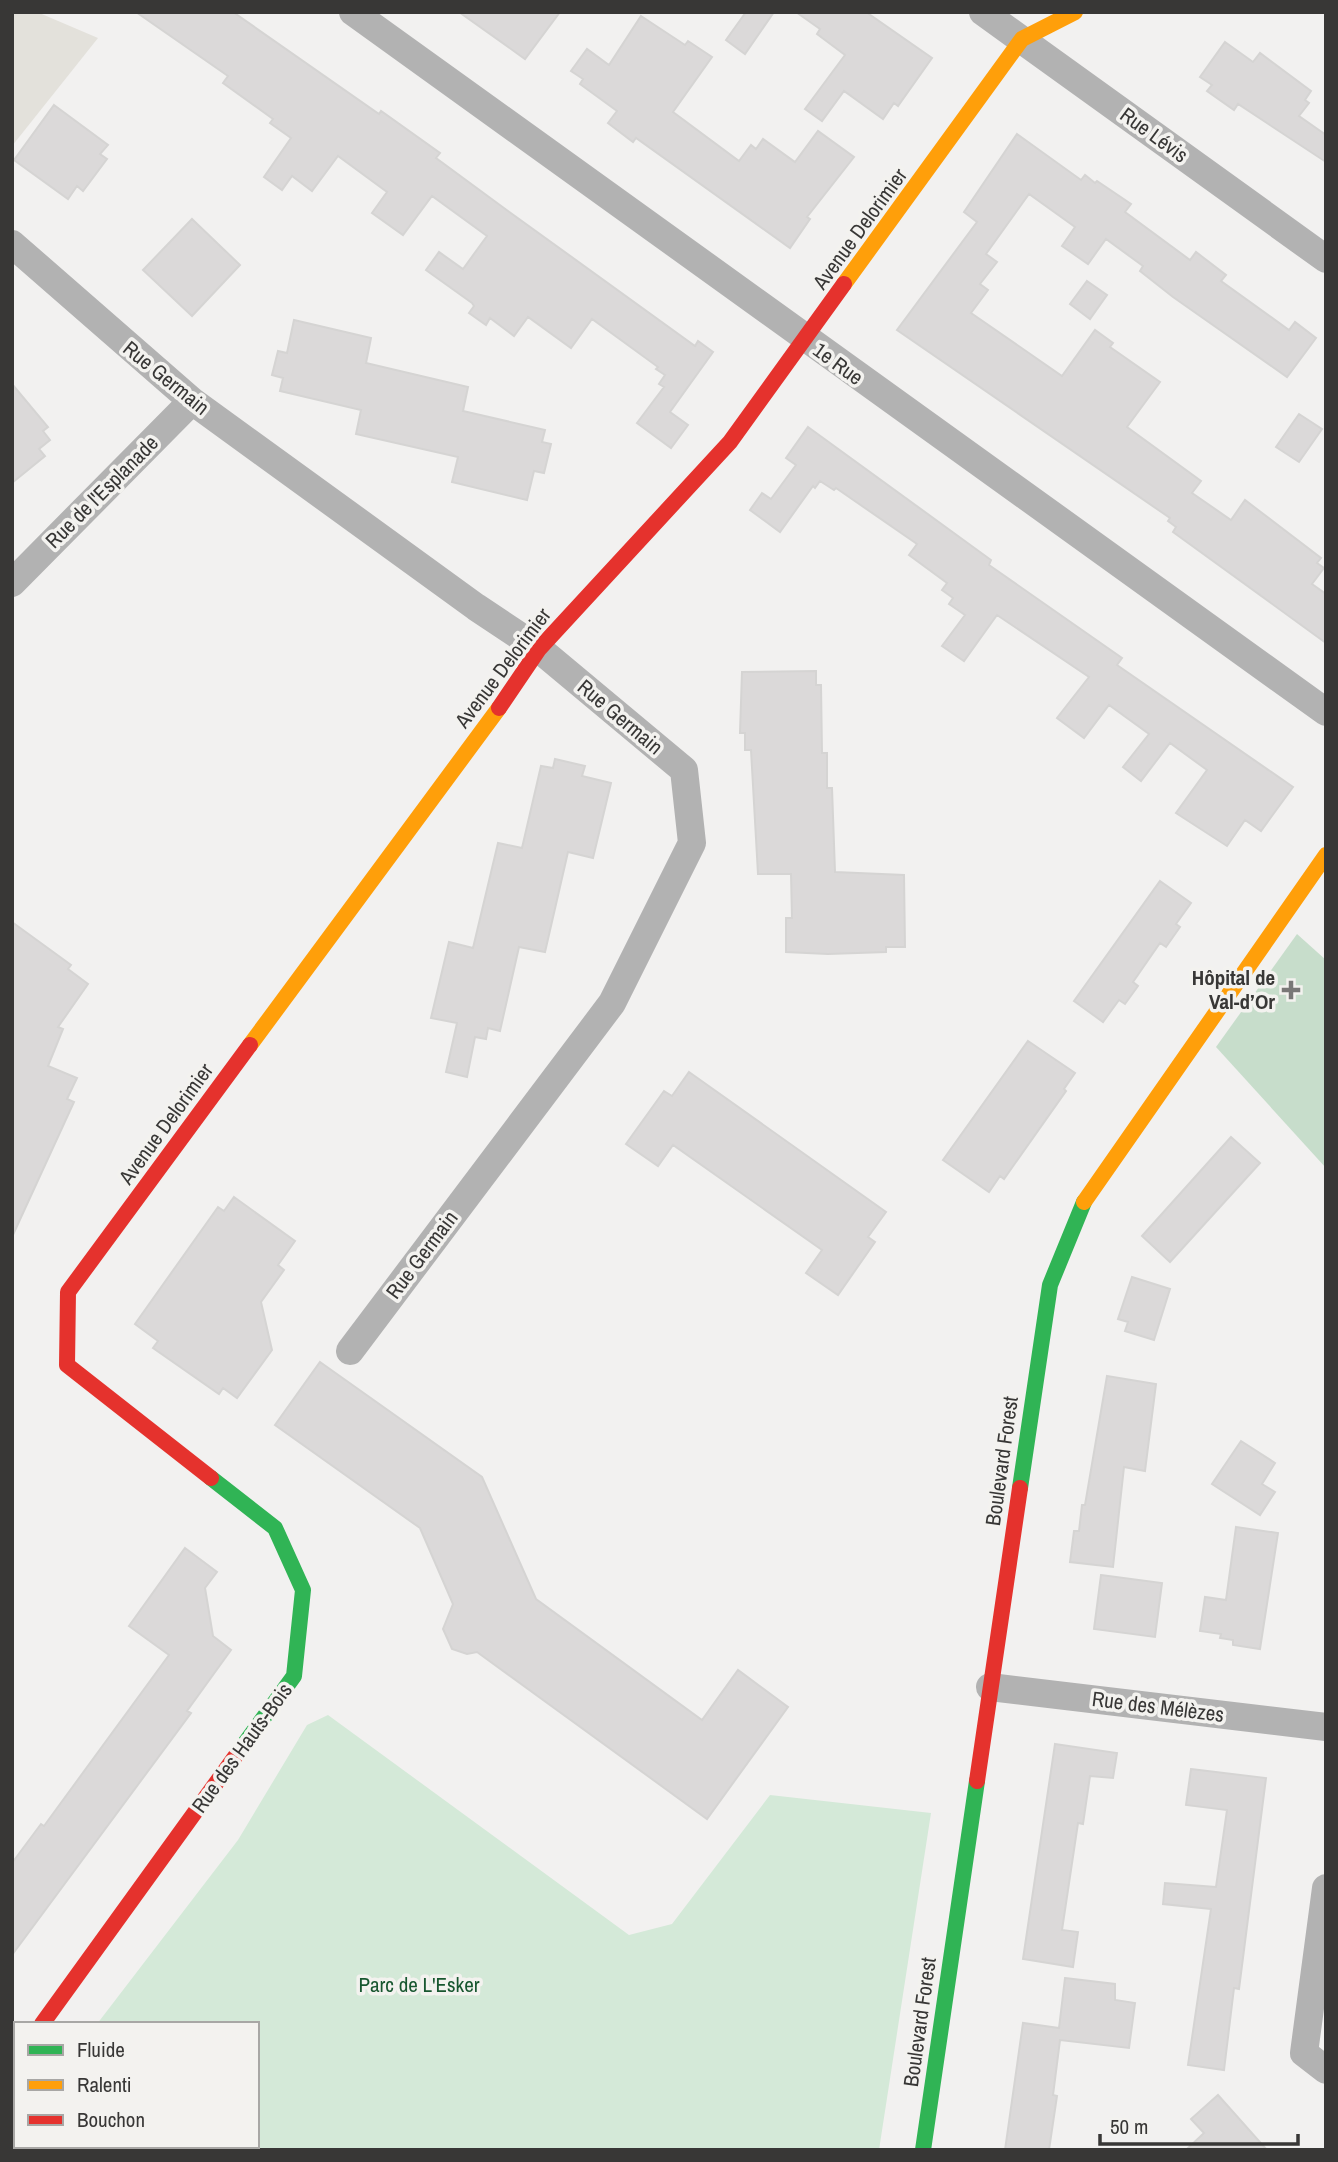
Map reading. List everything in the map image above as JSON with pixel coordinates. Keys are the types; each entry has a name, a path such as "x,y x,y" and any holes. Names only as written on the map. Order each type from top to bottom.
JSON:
{"street":[{"name":"1e Rue","path":"353,12 1326,712"},
{"name":"Rue Lévis","path":"983,12 1326,259"},
{"name":"Avenue Delorimier","path":"67,1365 68,1292 527,669 539,649 730,442 1022,40 1075,12"},
{"name":"Rue Germain","path":"12,244 192,401 476,607 539,649 684,770 692,843 612,1003 350,1351"},
{"name":"Rue de l'Esplanade","path":"12,583 192,401"},
{"name":"Boulevard Forest","path":"923,2150 1049,1285 1083,1203 1326,855"},
{"name":"Rue des Hauts-Bois","path":"43,2022 294,1676 303,1590 275,1528 67,1365"},
{"name":"Rue des Mélèzes","path":"990,1687 1326,1727"},
{"path":"1326,1888 1304,2053 1326,2070"}],"shaded area":[{"path":"12,12 37,12 98,38 12,146"}],"green space":[{"name":"Hôpital de Val-d’Or","path":"1297,934 1326,960 1326,1168 1216,1047"},
{"name":"Parc de L'Esker","path":"328,1715 629,1935 672,1924 770,1795 931,1813 879,2150 12,2150 14,2134 14,2148 259,2148 259,2022 99,2022 238,1840 307,1725"}],"building":[{"path":"136,12 233,12 379,114 381,111 440,153 436,158 695,346 698,341 713,352 670,412 688,425 671,448 637,423 664,387 659,384 665,375 656,369 658,367 592,319 571,348 528,317 514,336 490,318 486,325 469,313 474,306 472,303 426,270 439,252 463,269 487,236 432,196 403,235 372,213 387,192 338,156 312,191 292,176 282,190 264,177 291,138 270,123 273,119 223,83 228,76"},
{"path":"459,12 560,12 525,59"},
{"path":"746,12 774,12 745,54 726,40"},
{"path":"796,12 866,12 932,58 898,106 894,103 883,119 844,91 822,121 805,109 845,55 817,34 820,29"},
{"path":"641,16 685,45 688,41 712,57 673,112 739,161 751,145 756,149 763,139 795,162 818,131 854,157 807,217 810,219 790,248 636,138 633,142 608,123 617,111 580,84 583,79 571,71 587,49 609,65"},
{"path":"1225,42 1253,62 1260,53 1311,91 1305,100 1309,103 1299,116 1326,135 1326,162 1238,104 1234,110 1207,91 1212,85 1200,77"},
{"path":"54,105 108,145 100,154 107,159 83,191 77,186 68,199 14,160"},
{"path":"1017,134 1081,180 1085,175 1131,204 1125,212 1190,260 1196,252 1226,275 1221,281 1289,330 1295,322 1316,338 1287,377 1173,297 1140,271 1143,266 1106,239 1088,264 1062,246 1075,227 1029,194 986,254 997,262 980,284 988,290 971,313 1062,376 1095,330 1113,343 1110,347 1160,382 1127,427 1201,481 1192,493 1231,520 1245,500 1321,558 1317,563 1324,568 1312,584 1326,594 1326,643 1173,532 1176,527 1168,521 1170,518 897,330 977,222 964,212"},
{"path":"192,219 240,265 192,316 143,270"},
{"path":"1087,281 1107,295 1090,319 1070,304"},
{"path":"294,320 371,338 366,363 468,387 463,411 545,430 542,442 551,444 544,473 534,471 527,500 452,482 458,457 356,434 361,410 280,391 283,378 272,375 278,351 287,353"},
{"path":"12,384 48,427 43,431 50,440 39,449 45,456 12,483"},
{"path":"1299,414 1322,429 1299,462 1276,447"},
{"path":"808,427 991,560 989,565 1122,658 1117,665 1293,787 1261,831 1245,820 1227,846 1176,813 1207,770 1170,743 1141,781 1123,767 1149,734 1109,705 1084,738 1057,718 1089,677 997,615 964,661 942,646 965,615 949,604 953,598 942,590 947,583 909,555 917,544 836,488 834,490 820,481 815,488 813,486 780,532 750,510 762,493 771,499 796,465 786,458"},
{"path":"816,671 816,685 821,685 822,753 827,753 827,788 832,788 835,872 904,875 905,947 886,947 886,952 786,952 786,918 792,918 791,874 758,874 751,750 745,750 745,733 740,733 742,672"},
{"path":"555,759 585,766 582,776 611,783 593,858 568,852 545,952 519,947 500,1031 488,1028 486,1039 475,1037 467,1077 446,1072 457,1023 431,1018 449,942 473,948 498,843 522,848 541,766 553,768"},
{"path":"1160,881 1191,903 1176,924 1180,927 1166,947 1160,943 1133,982 1138,986 1125,1004 1119,1000 1103,1022 1074,1001"},
{"path":"12,922 71,965 68,969 88,984 58,1027 63,1029 48,1066 77,1078 67,1099 74,1102 12,1237"},
{"path":"1028,1041 1075,1073 1064,1089 1066,1091 1004,1179 1000,1176 989,1192 943,1160"},
{"path":"689,1072 886,1212 868,1237 875,1242 838,1295 806,1273 822,1250 673,1145 658,1166 626,1144 664,1091 672,1096"},
{"path":"1231,1137 1260,1163 1170,1262 1142,1236"},
{"path":"234,1197 295,1241 278,1265 284,1270 261,1302 272,1350 237,1398 223,1388 219,1394 153,1348 158,1341 135,1324 218,1207 224,1211"},
{"path":"1132,1277 1170,1289 1154,1340 1125,1331 1128,1322 1118,1319"},
{"path":"320,1362 482,1477 536,1599 702,1720 738,1670 788,1707 707,1819 477,1652 467,1654 452,1649 443,1629 453,1604 420,1528 275,1425"},
{"path":"1107,1376 1156,1384 1145,1471 1124,1467 1113,1567 1070,1562 1074,1531 1079,1531 1082,1505 1085,1505"},
{"path":"1241,1441 1275,1463 1262,1484 1275,1492 1260,1515 1212,1484"},
{"path":"1236,1527 1278,1533 1260,1649 1233,1645 1233,1640 1220,1638 1221,1634 1200,1631 1205,1597 1226,1600"},
{"path":"185,1548 217,1572 205,1588 213,1636 231,1650 187,1711 191,1713 12,1955 12,1863 41,1824 44,1826 169,1655 129,1626"},
{"path":"1101,1575 1162,1583 1155,1637 1094,1629"},
{"path":"1055,1744 1117,1753 1113,1778 1090,1776 1083,1824 1078,1823 1062,1930 1078,1932 1073,1967 1023,1959"},
{"path":"1191,1769 1266,1778 1239,1989 1234,1988 1224,2070 1188,2065 1211,1909 1163,1904 1165,1883 1216,1887 1227,1810 1186,1805"},
{"path":"1065,1978 1115,1984 1115,2000 1135,2003 1129,2048 1060,2040 1053,2095 1057,2096 1049,2150 1005,2150 1023,2023 1059,2028"},
{"path":"1218,2095 1267,2150 1186,2150 1204,2133 1191,2119"}],"traffic: fast":[{"path":"1020,1488 1050,1285 1084,1202"},
{"path":"211,1478 275,1528 303,1590 294,1676 240,1750"},
{"path":"923,2150 977,1781"}],"traffic: slow":[{"path":"844,284 1022,39 1075,12"},
{"path":"250,1045 499,708"},
{"path":"1084,1202 1326,855"}],"traffic: jam":[{"path":"499,708 539,649 730,442 844,284"},
{"path":"211,1478 67,1365 68,1292 250,1045"},
{"path":"977,1781 1020,1488"},
{"path":"43,2022 240,1750"}],"place":[{"name":"Hôpital de Val-d’Or","path":"1291,990"}]}
